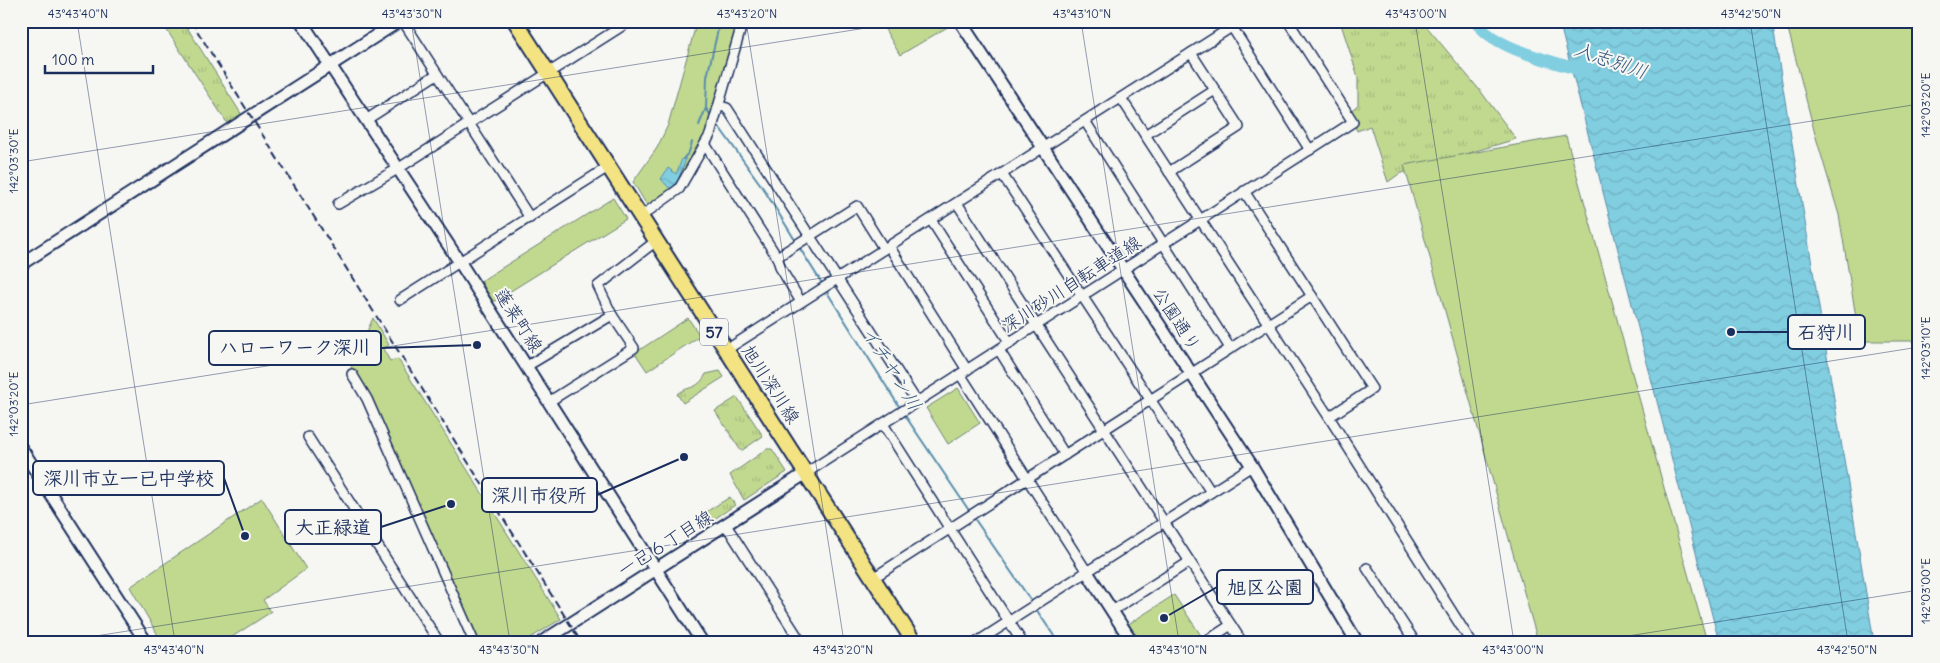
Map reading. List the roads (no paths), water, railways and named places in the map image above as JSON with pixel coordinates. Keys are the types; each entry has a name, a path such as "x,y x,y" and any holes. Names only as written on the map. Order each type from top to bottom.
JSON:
{"main road":[{"name":"旭川深川線","path":"516,21 914,642"}],"street":[{"name":"蓬莱町線","path":"301,21 528,366 702,642"},
{"path":"21,264 399,21"},
{"path":"403,21 530,218"},
{"path":"338,204 470,124 630,21"},
{"path":"640,217 679,189 705,144 720,106 742,21"},
{"name":"公園通り","path":"960,21 1042,148 1192,372 1252,466 1357,642"},
{"path":"726,350 1241,21"},
{"name":"深川砂川自転車道線","path":"806,473 1352,122 1288,21"},
{"path":"1232,27 1310,150"},
{"path":"1169,172 1239,127 1191,53"},
{"path":"366,120 437,74"},
{"path":"1145,135 1215,90"},
{"path":"1121,98 1329,417 1471,642"},
{"path":"720,106 727,108 917,402"},
{"path":"1085,121 1230,348"},
{"path":"705,144 777,257 781,269 801,302"},
{"path":"400,300 608,167"},
{"path":"1002,174 1211,492"},
{"path":"1244,191 1372,389 1329,417"},
{"path":"958,203 1242,642"},
{"path":"777,257 857,206 887,248 964,372 1026,480 1132,642"},
{"path":"931,220 1010,343"},
{"path":"550,401 634,348 612,315 598,286 656,242"},
{"path":"873,578 1312,296"},
{"path":"528,366 612,315"},
{"path":"999,350 1065,455"},
{"path":"352,374 367,399 474,642"},
{"path":"883,424 1022,642"},
{"path":"308,437 439,642"},
{"path":"21,448 146,642"},
{"path":"977,642 1252,466"},
{"name":"一已６丁目線","path":"542,642 806,473"},
{"path":"726,525 801,642"},
{"path":"1112,611 1189,562"},
{"path":"1368,568 1415,642"},
{"path":"1205,642 1231,625"}],"water":[{"path":"1559,21 1772,21 1874,642 1719,642"},
{"path":"682,159 686,159 678,180 673,187 669,188 661,179 668,168 676,174"}],"waterway":[{"path":"699,125 706,108 707,77 720,21"},
{"name":"入志別川","path":"1476,21 1484,31 1510,47 1542,59 1587,72"},
{"name":"イチヤン川","path":"706,108 711,116"},
{"name":"イチヤン川","path":"717,124 763,188 795,240"},
{"path":"683,159 689,152 692,142"},
{"name":"イチヤン川","path":"799,247 823,285"},
{"name":"イチヤン川","path":"825,289 900,408"},
{"name":"イチヤン川","path":"904,414 970,512"},
{"name":"イチヤン川","path":"974,518 1032,602"},
{"name":"イチヤン川","path":"1036,609 1058,642"}],"railway":[{"path":"191,21 581,642"}],"place":[{"name":"石狩川","path":"1731,332"},
{"name":"ハローワーク深川","path":"477,345"},
{"name":"深川市役所","path":"684,457"},
{"name":"大正緑道","path":"451,504"},
{"name":"深川市立一已中学校","path":"245,536"},
{"name":"旭区公園","path":"1164,618"}]}
